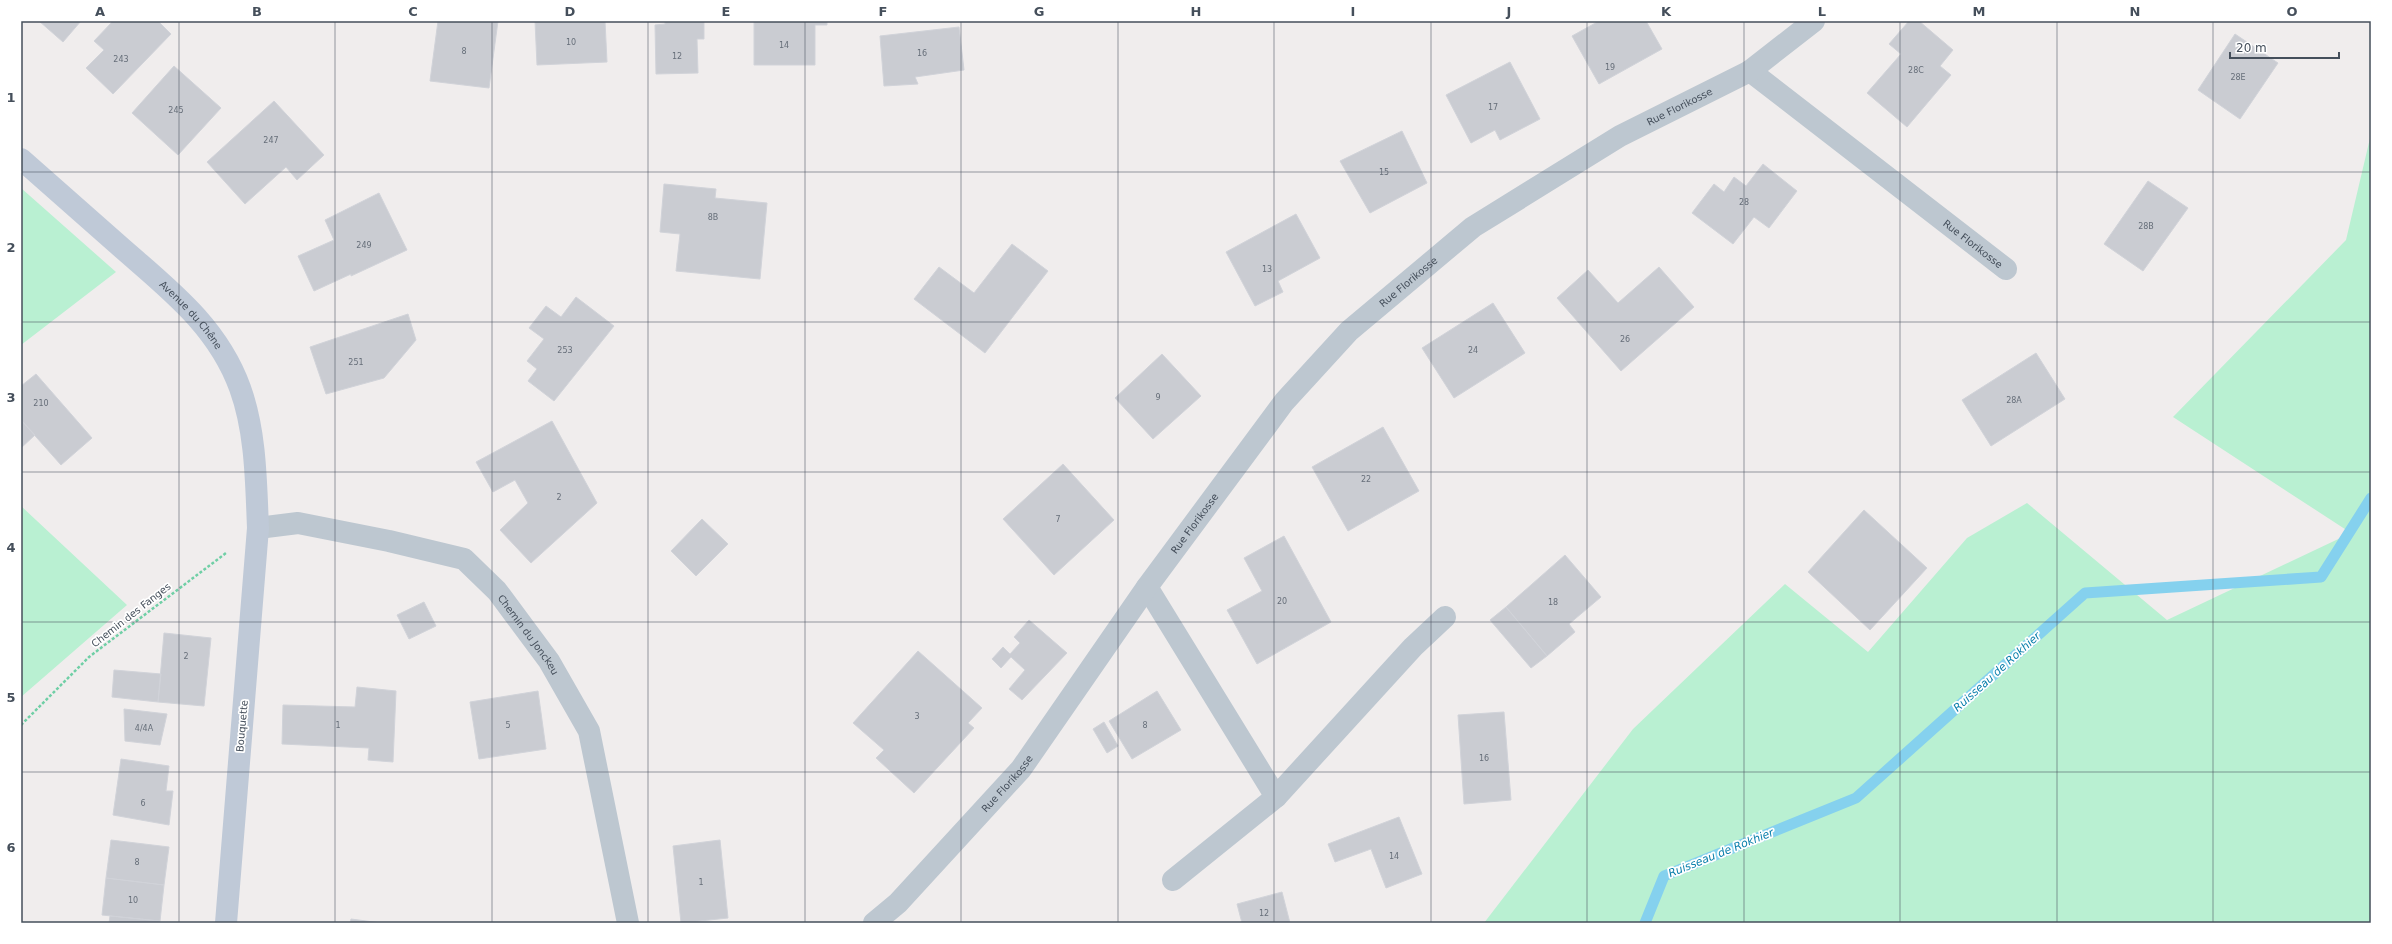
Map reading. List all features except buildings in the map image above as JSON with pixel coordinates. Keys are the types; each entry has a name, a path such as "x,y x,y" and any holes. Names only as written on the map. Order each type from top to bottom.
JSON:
{"main road":[{"name":"Avenue du Chêne","path":"21,159 191,308 226,356 240,388 249,418 256,485 258,528"},
{"name":"Bouquette","path":"226,923 258,528"}],"street":[{"name":"Rue Florikosse","path":"874,923 898,903 1021,769 1147,587 1284,402 1350,331 1473,227 1620,136 1750,71 1814,21"},
{"name":"Rue Florikosse","path":"1750,71 2006,269"},
{"name":"Chemin du Jonckeu","path":"258,528 298,523 388,541 464,559 496,591 548,661 589,731 628,923"},
{"path":"1147,587 1276,797"},
{"path":"1173,880 1276,797 1413,647 1446,617"}],"path":[{"name":"Chemin des Fanges","path":"21,724 89,657 258,528"}],"green space":[{"path":"2371,134 2371,923 1484,923 1633,729 1785,584 1868,652 1967,538 2027,503 2167,620 2351,533 2173,417 2346,240"},
{"path":"21,188 116,272 21,345"},
{"path":"21,506 127,605 21,697"}],"waterway":[{"name":"Ruisseau de Rokhier","path":"1645,923 1664,876 1856,798 2085,593 2321,577 2371,498"}]}
